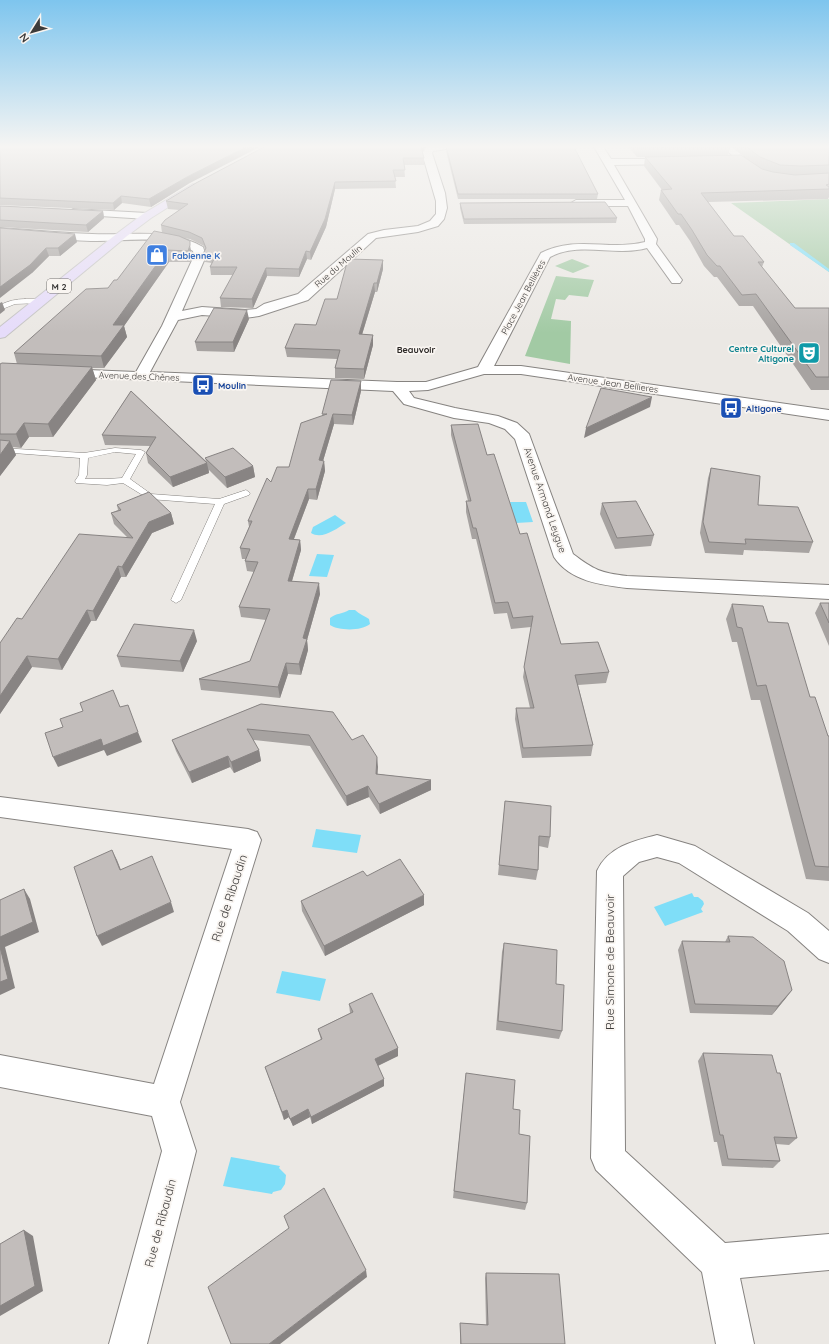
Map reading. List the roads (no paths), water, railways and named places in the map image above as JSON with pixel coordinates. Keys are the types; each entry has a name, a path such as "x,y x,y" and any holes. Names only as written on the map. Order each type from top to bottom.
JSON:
{"main road":[{"name":"M 2","path":"0,334 118,238 161,208"}],"street":[{"name":"Rue du Moulin","path":"173,317 202,311 245,314 259,312 269,307 303,297 372,236 386,232 417,229 428,226 437,221 445,208"},
{"path":"633,208 652,239 650,244 676,280"},
{"path":"63,212 147,216"},
{"path":"0,231 118,238 148,237 172,239 185,241 199,249 200,256 173,317 141,376"},
{"name":"Place Jean Bellières","path":"484,370 545,255 562,247 629,247 650,244"},
{"path":"185,290 202,311"},
{"name":"Rue du Moulin","path":"194,300 237,306 269,307"},
{"name":"Avenue Jean Bellieres","path":"398,387 428,386 448,378 484,370 521,370 829,415"},
{"name":"Avenue des Chênes","path":"46,372 398,387"},
{"path":"428,386 426,396 432,408"},
{"name":"Avenue Armand Leygue","path":"398,387 409,401 432,408 492,420 510,426 523,437 564,557 581,570 601,579 627,582 829,592"},
{"name":"Rue de Ribaudin","path":"0,807 248,840 164,1102 179,1151 128,1344"},
{"name":"Rue Simone de Beauvoir","path":"718,1262 608,1158 610,871 632,853 656,846 686,854 798,922 829,949"},
{"path":"0,1071 164,1102"},
{"path":"735,1344 718,1262 829,1252"}],"lane":[{"path":"0,308 6,303 19,300 41,301"},
{"path":"0,450 84,456 115,450 142,452 125,480"},
{"path":"84,456 83,475 79,481 106,482 125,480 148,496 220,502 246,492"},
{"path":"176,600 220,502"}],"water":[{"path":"510,502 526,502 533,522 516,523"},
{"path":"335,515 346,523 333,531 324,534 315,535 311,533 313,527"},
{"path":"317,554 334,555 327,577 309,576"},
{"path":"349,610 355,610 369,619 370,624 356,629 345,629 330,625 330,618"},
{"path":"316,829 361,835 357,853 312,847"},
{"path":"692,893 694,897 698,897 703,901 704,904 701,909 703,912 665,926 654,907"},
{"path":"282,971 326,979 320,1001 276,993"},
{"path":"231,1157 280,1166 279,1168 286,1175 285,1184 281,1190 273,1192 272,1194 223,1186"}],"waterway":[{"path":"792,244 829,271"}],"place":[{"name":"Fabienne K","path":"157,255"},
{"name":"Centre Culturel Altigone","path":"809,353"},
{"name":"Moulin","path":"203,385"},
{"name":"Altigone","path":"731,408"}],"district":[{"name":"Beauvoir","path":"416,349"}]}
